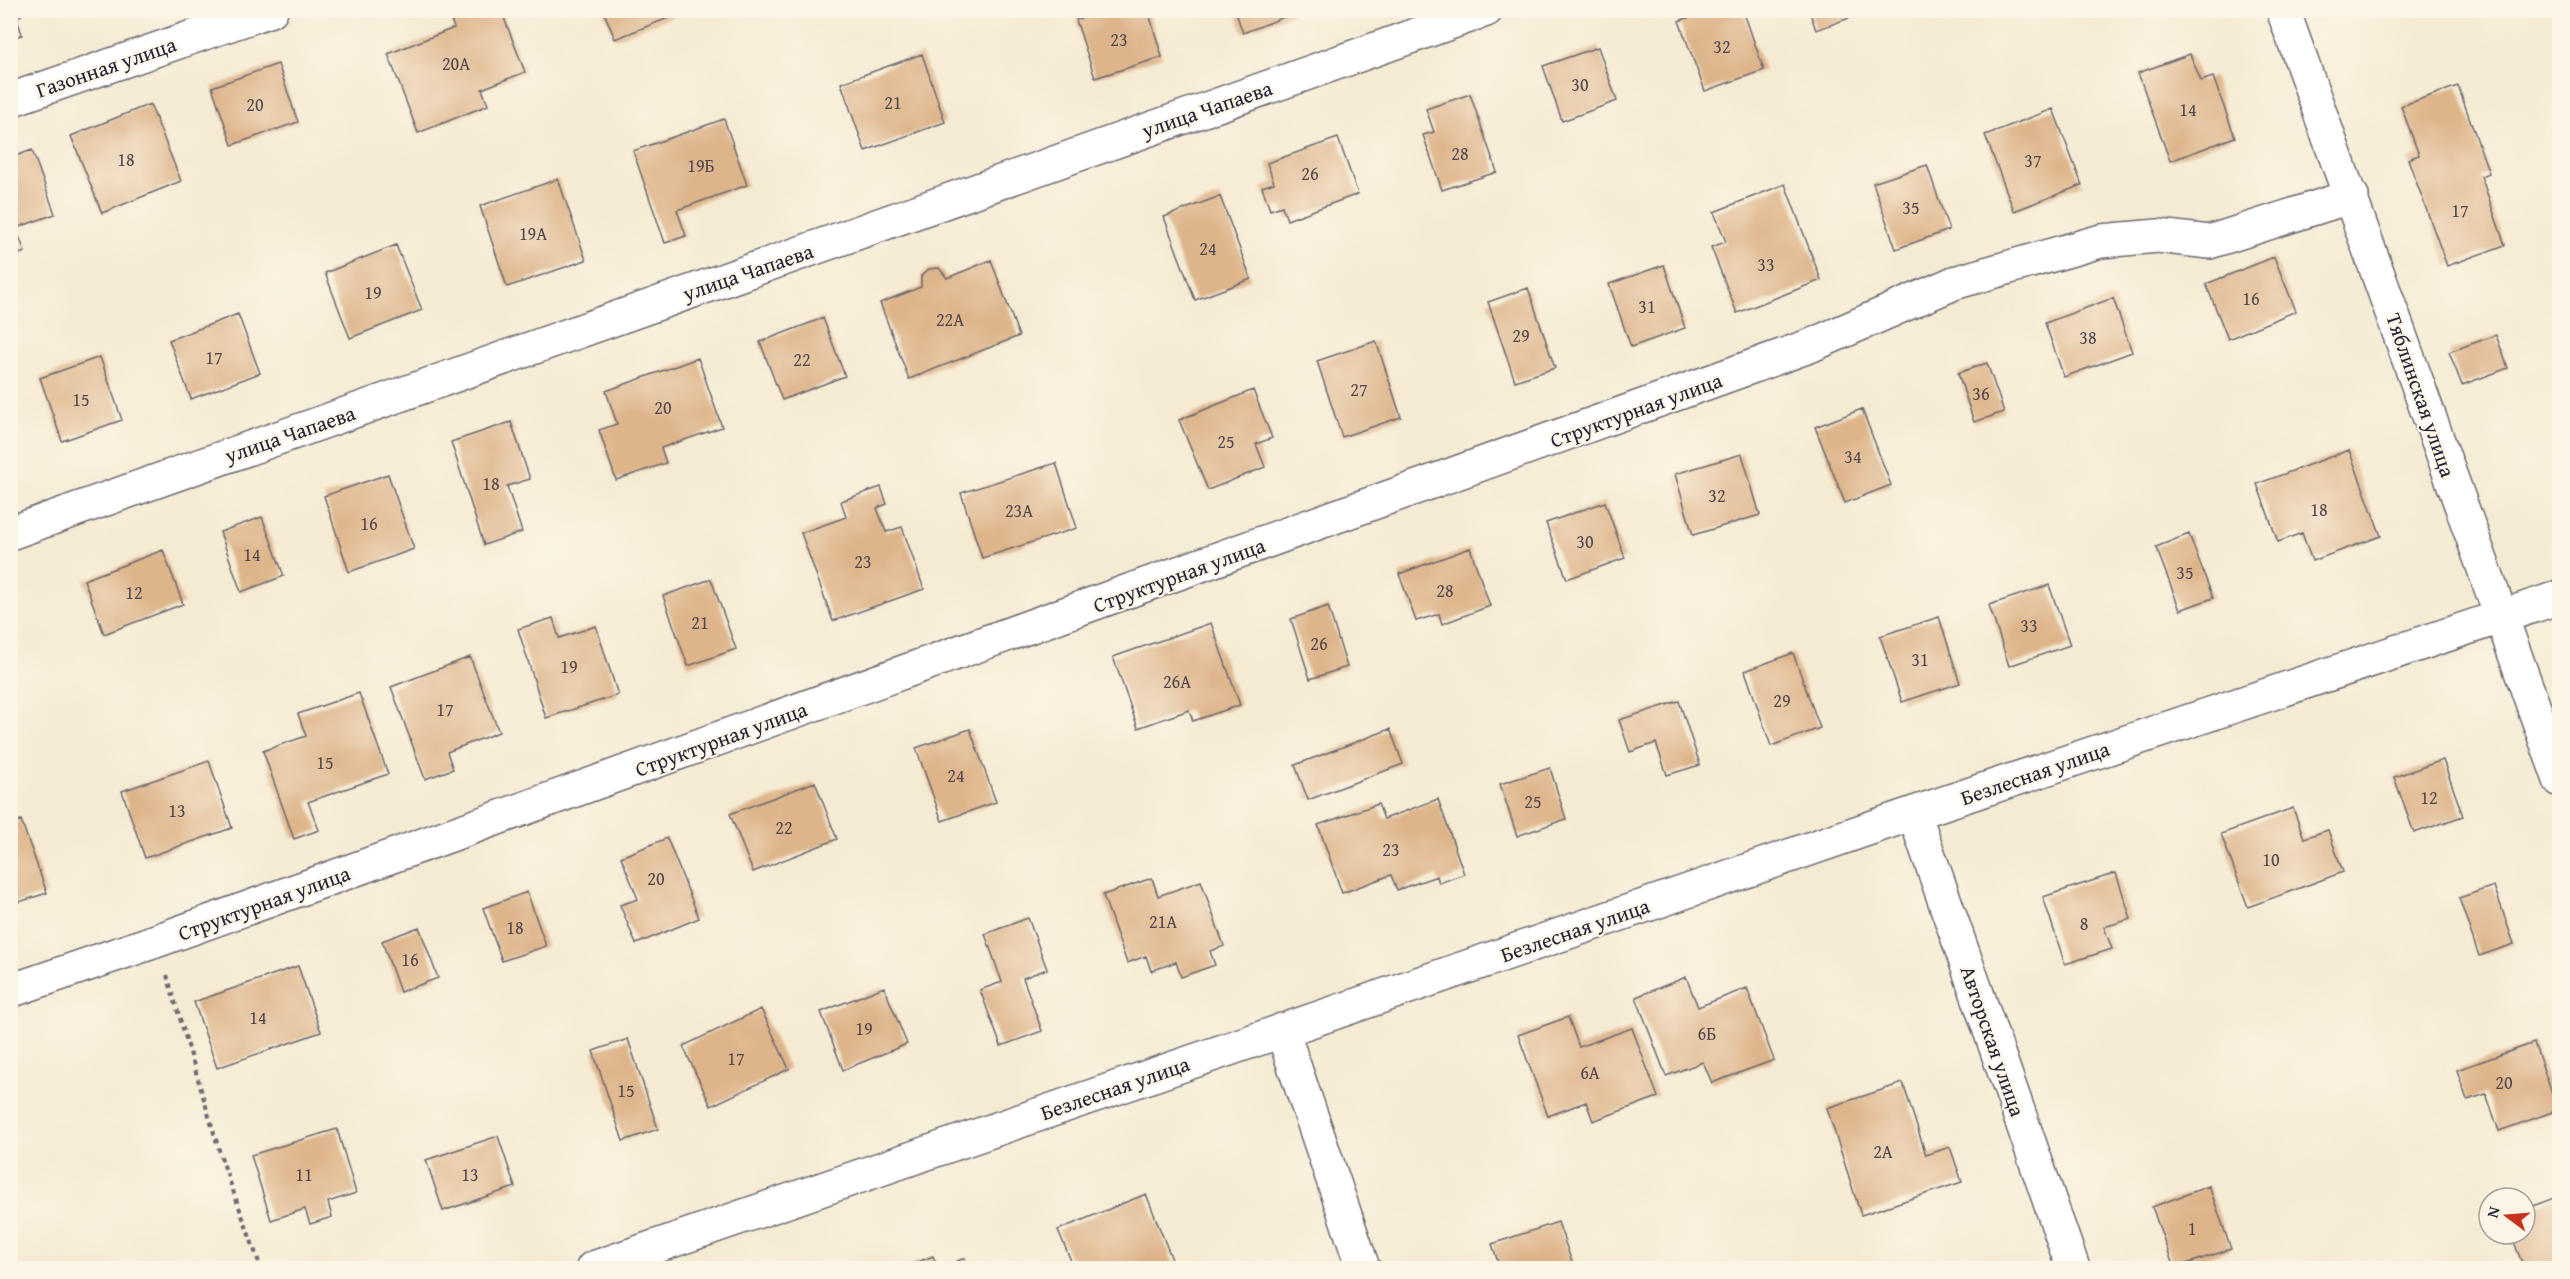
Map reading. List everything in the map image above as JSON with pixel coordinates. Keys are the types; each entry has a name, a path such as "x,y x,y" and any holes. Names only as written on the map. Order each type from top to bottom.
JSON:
{"street":[{"name":"Газонная улица","path":"10,99 270,10"},
{"name":"улица Чапаева","path":"10,533 1486,10"},
{"name":"Тяблинская улица","path":"2283,10 2352,196 2559,780"},
{"name":"Структурная улица","path":"10,991 156,941 1812,345 1954,282 2101,241 2158,236 2209,242 2352,196"},
{"name":"Безлесная улица","path":"608,1266 1282,1030 1914,813 2559,597"},
{"name":"Авторская улица","path":"1914,813 2073,1269"},
{"path":"1282,1030 1363,1269"}],"path":[{"path":"156,941 222,1160 261,1269"}],"building":[{"path":"10,10 28,10 17,18 22,35 10,38"},
{"path":"467,10 501,10 525,72 482,89 488,105 418,133 388,54 454,28 450,17"},
{"path":"603,10 686,10 686,11 615,39"},
{"path":"1108,10 1148,10 1162,57 1095,78 1076,20"},
{"path":"1235,10 1291,10 1292,14 1243,33"},
{"path":"1710,10 1743,10 1764,70 1705,91 1679,21"},
{"path":"1809,10 1869,10 1869,11 1816,30"},
{"path":"1598,47 1617,101 1562,121 1543,66"},
{"path":"922,54 945,122 865,151 841,83"},
{"path":"2190,54 2201,81 2213,77 2235,137 2170,161 2138,73"},
{"path":"278,64 298,122 232,145 212,87"},
{"path":"2458,86 2489,173 2481,176 2505,245 2447,266 2408,159 2419,155 2401,106"},
{"path":"1470,94 1497,172 1442,190 1423,135 1434,132 1426,109"},
{"path":"150,104 181,181 102,213 71,136"},
{"path":"2053,109 2082,185 2014,211 1985,135"},
{"path":"724,119 747,185 677,210 686,236 665,243 633,151"},
{"path":"1338,138 1358,194 1287,220 1282,206 1270,210 1262,187 1274,183 1267,163"},
{"path":"32,150 55,214 16,228 25,252 10,257 10,158"},
{"path":"1927,165 1949,230 1896,249 1873,183"},
{"path":"558,179 586,260 507,287 480,206"},
{"path":"1785,184 1821,280 1737,313 1711,247 1726,242 1714,212"},
{"path":"1220,196 1251,279 1195,300 1164,217"},
{"path":"396,245 422,310 350,338 325,273"},
{"path":"2274,257 2296,311 2228,339 2206,284"},
{"path":"991,260 1019,336 909,379 880,303 921,287 921,276 929,269 939,268 947,278"},
{"path":"1664,265 1685,328 1631,347 1609,284"},
{"path":"1528,288 1555,368 1515,381 1488,302"},
{"path":"2113,298 2132,352 2064,377 2045,323"},
{"path":"238,314 260,373 191,399 169,340"},
{"path":"823,318 845,376 782,400 760,342"},
{"path":"2496,335 2508,368 2462,385 2449,352"},
{"path":"1376,341 1401,417 1342,437 1317,361"},
{"path":"100,357 122,420 62,441 40,378"},
{"path":"698,358 722,427 661,448 666,463 616,480 599,430 617,424 606,391"},
{"path":"1987,363 2004,412 1974,422 1958,373"},
{"path":"1253,390 1272,438 1256,444 1265,467 1208,490 1179,420"},
{"path":"1862,409 1891,485 1845,503 1815,427"},
{"path":"511,422 530,479 507,486 522,532 484,545 451,442"},
{"path":"2349,450 2381,536 2312,561 2302,533 2278,542 2257,484"},
{"path":"1742,454 1760,515 1693,535 1675,474"},
{"path":"1056,463 1077,528 982,558 961,493"},
{"path":"388,474 414,549 349,572 324,496"},
{"path":"881,487 887,504 877,508 886,532 902,527 924,589 833,621 801,533 846,517 841,501"},
{"path":"1605,502 1625,558 1567,579 1546,523"},
{"path":"262,517 284,576 241,592 220,532"},
{"path":"2189,534 2213,598 2180,610 2156,547"},
{"path":"1470,548 1490,606 1442,624 1439,614 1416,621 1399,574"},
{"path":"163,550 183,604 104,634 84,580"},
{"path":"711,579 736,649 688,666 663,596"},
{"path":"2049,585 2070,645 2009,666 1989,605"},
{"path":"1328,606 1347,667 1310,679 1291,619"},
{"path":"1939,617 1960,683 1902,702 1880,636"},
{"path":"553,618 559,638 596,626 618,695 546,718 518,629"},
{"path":"1211,623 1240,705 1193,721 1189,710 1138,728 1113,657"},
{"path":"1793,653 1820,728 1771,746 1745,671"},
{"path":"470,657 499,732 447,752 453,769 425,779 391,687"},
{"path":"359,693 388,774 308,802 319,830 294,839 263,751 306,736 298,714"},
{"path":"1679,701 1700,765 1667,775 1656,743 1630,752 1619,720"},
{"path":"970,729 996,802 942,821 916,748"},
{"path":"1390,729 1403,764 1308,800 1295,765"},
{"path":"2443,760 2463,816 2414,833 2394,777"},
{"path":"209,761 232,828 145,858 122,791"},
{"path":"1550,768 1566,819 1517,836 1500,784"},
{"path":"815,782 837,839 753,872 730,814"},
{"path":"1438,799 1464,874 1439,883 1437,876 1397,890 1391,875 1342,893 1318,825 1378,804 1384,819"},
{"path":"2293,808 2304,838 2328,830 2343,872 2248,907 2221,834"},
{"path":"21,820 47,893 10,905 10,824"},
{"path":"667,838 699,918 636,944 620,905 638,899 621,857"},
{"path":"2116,873 2131,919 2104,927 2112,949 2065,964 2043,897"},
{"path":"1152,878 1158,896 1201,881 1224,946 1210,951 1215,965 1181,977 1176,962 1151,971 1146,956 1127,963 1103,895"},
{"path":"2494,886 2514,944 2479,956 2459,898"},
{"path":"527,892 546,946 502,961 483,908"},
{"path":"1028,918 1047,969 1023,978 1042,1031 1001,1046 980,990 1002,982 985,934"},
{"path":"419,927 438,978 400,992 382,941"},
{"path":"298,966 321,1032 217,1068 194,1002"},
{"path":"1686,977 1698,1007 1747,988 1774,1060 1712,1083 1703,1062 1666,1076 1636,997"},
{"path":"884,987 907,1044 843,1070 821,1012"},
{"path":"761,1009 789,1069 711,1106 683,1046"},
{"path":"1568,1017 1579,1047 1632,1028 1658,1097 1593,1121 1586,1102 1548,1116 1518,1035"},
{"path":"628,1039 658,1129 623,1141 593,1051"},
{"path":"2534,1043 2558,1110 2499,1131 2486,1094 2467,1100 2457,1070"},
{"path":"1903,1083 1926,1155 1950,1147 1962,1182 1861,1215 1827,1108"},
{"path":"337,1129 356,1193 328,1202 332,1217 310,1224 305,1209 271,1220 251,1155"},
{"path":"498,1136 515,1187 443,1211 426,1160"},
{"path":"2209,1186 2231,1249 2174,1268 2152,1207"},
{"path":"1146,1194 1175,1267 1074,1268 1058,1230"},
{"path":"2559,1196 2559,1268 2524,1268 2516,1246 2537,1246 2537,1204"},
{"path":"1558,1222 1574,1268 1500,1268 1492,1244"},
{"path":"933,1256 938,1268 903,1268"},
{"path":"965,1258 969,1268 940,1268"}]}
